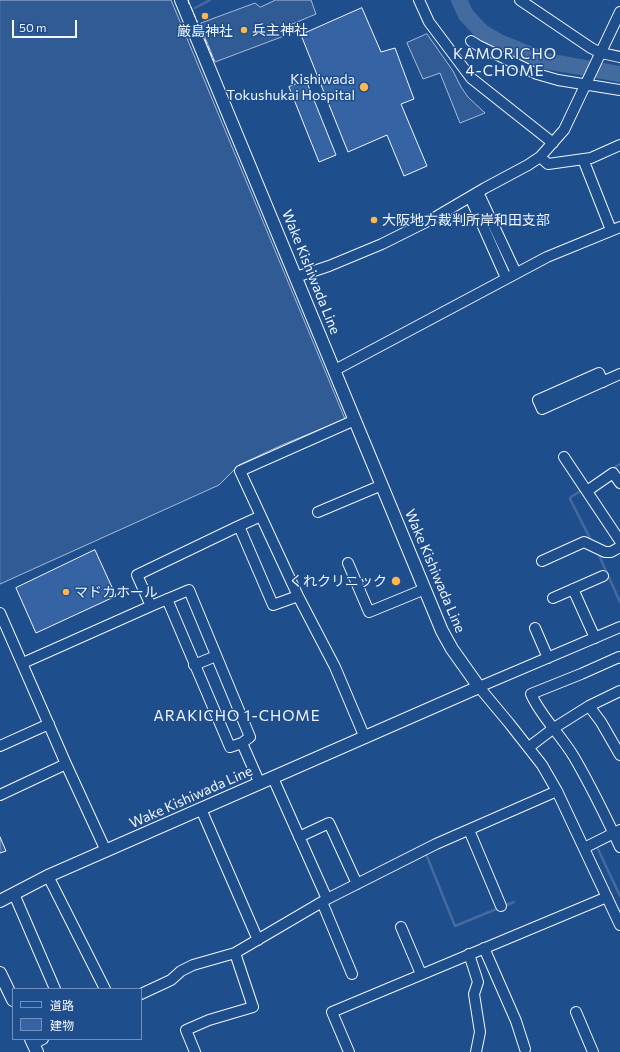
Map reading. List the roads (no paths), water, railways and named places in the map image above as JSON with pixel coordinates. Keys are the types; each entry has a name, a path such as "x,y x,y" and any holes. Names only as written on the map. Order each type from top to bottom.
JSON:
{"main road":[{"name":"Wake Kishiwada Line","path":"0,901 48,876 365,738 478,687 442,630 181,0"},
{"path":"0,973 12,998"}],"street":[{"path":"419,0 429,22 471,78 553,143"},
{"path":"520,0 600,54 620,57"},
{"path":"296,277 329,266 382,244 434,218 540,157 564,130 620,12"},
{"path":"471,41 537,74 558,80 587,83 620,90"},
{"path":"540,157 548,164 591,158 620,145"},
{"path":"335,370 547,257 616,229 583,159"},
{"path":"474,194 516,273"},
{"path":"474,194 506,278"},
{"path":"603,382 599,373 538,400 542,410 603,382 620,374"},
{"path":"355,420 240,471 298,596 335,667 365,738"},
{"path":"564,457 620,541"},
{"path":"587,492 613,473 620,483"},
{"path":"318,512 382,486"},
{"path":"150,606 137,575 261,516"},
{"path":"239,526 273,605 298,596"},
{"path":"542,561 584,542 605,552 611,552 620,547"},
{"path":"348,563 369,612 425,590"},
{"path":"553,598 602,576"},
{"path":"573,589 595,638"},
{"path":"23,663 150,606 167,599 189,590 250,737 242,743 230,747 167,599"},
{"path":"0,612 66,764 106,851"},
{"path":"620,627 478,687 529,747 557,790 620,925"},
{"path":"535,628 548,658"},
{"path":"194,665 216,656"},
{"path":"620,658 619,657 530,694 535,704 574,756 617,832 620,847"},
{"path":"529,747 554,728 589,706 620,691"},
{"path":"589,706 601,722 620,755"},
{"path":"0,746 49,724"},
{"path":"242,743 260,784"},
{"path":"0,796 66,764"},
{"path":"273,778 325,901 352,974"},
{"path":"142,994 171,980 181,971 193,965 236,953 357,884 436,844 557,790"},
{"path":"201,809 258,940"},
{"path":"299,837 330,823 357,884"},
{"path":"469,830 501,906"},
{"path":"584,848 617,832"},
{"path":"48,876 104,988"},
{"path":"14,894 55,988"},
{"path":"349,1052 332,1012 607,897"},
{"path":"401,927 421,974"},
{"path":"484,948 516,1021 525,1049"},
{"path":"195,1052 186,1030 209,1020 253,1007 236,953"},
{"path":"469,954 478,982 474,994 480,1032 476,1052"},
{"path":"576,1012 593,1052"}],"waterway":[{"path":"195,8 210,0"},
{"path":"459,0 466,15 482,32 499,42 546,61 620,74"},
{"path":"612,469 620,464"},
{"path":"582,490 570,499 592,542"},
{"path":"598,553 620,602"},
{"path":"598,849 620,896"},
{"path":"426,854 455,926 499,908"},
{"path":"504,906 514,902"}],"place":[{"name":"厳島神社","path":"205,16"},
{"name":"兵主神社","path":"244,30"},
{"name":"Kishiwada Tokushukai Hospital","path":"364,87"},
{"name":"大阪地方裁判所岸和田支部","path":"374,220"},
{"name":"くれクリニック","path":"396,581"},
{"name":"マドカホール","path":"66,592"}],"district":[{"name":"KAMORICHO 4-CHOME","path":"505,62"},
{"name":"ARAKICHO 1-CHOME","path":"237,716"}]}
